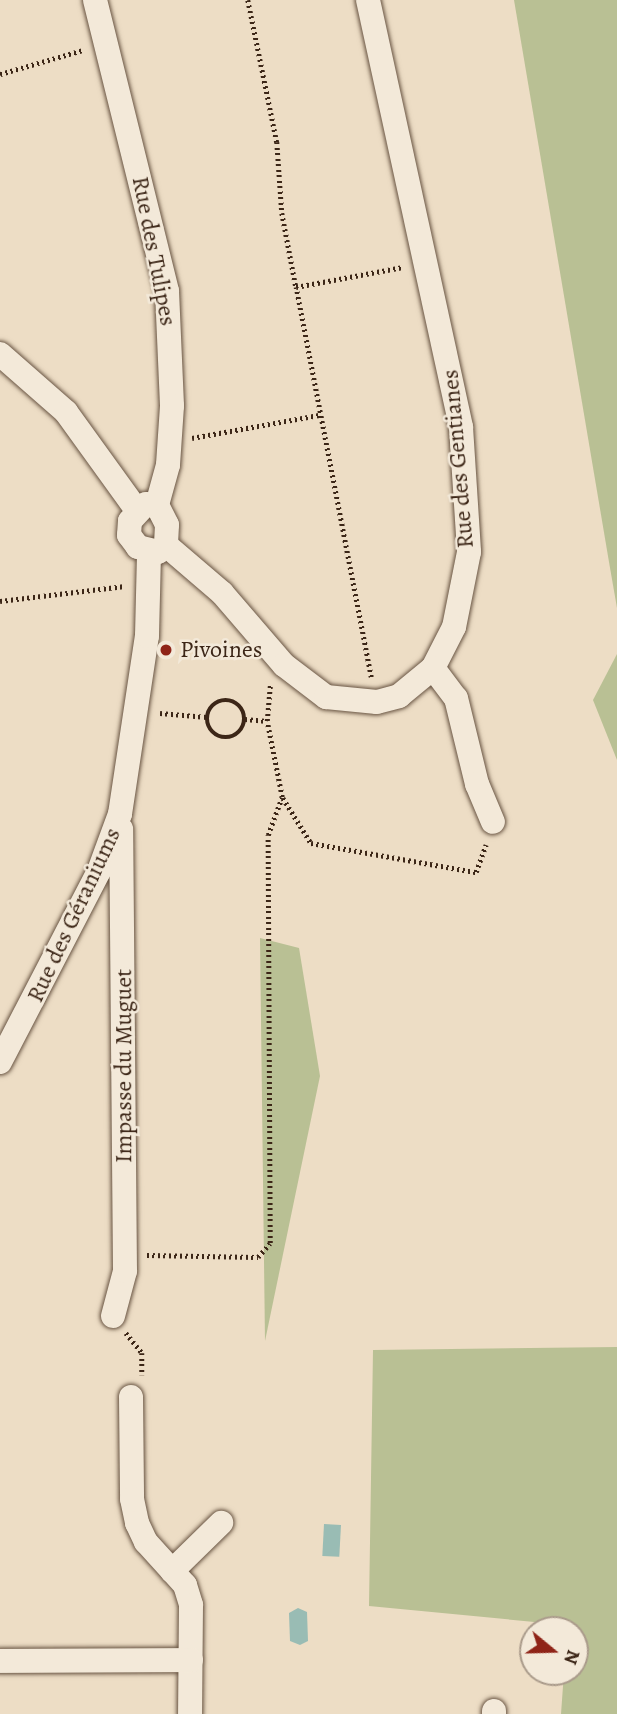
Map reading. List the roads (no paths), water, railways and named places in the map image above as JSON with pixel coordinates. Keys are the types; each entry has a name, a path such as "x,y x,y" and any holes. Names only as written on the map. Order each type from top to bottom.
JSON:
{"street":[{"name":"Rue des Tulipes","path":"95,0 167,291 171,439 147,507 129,535 138,547 158,548"},
{"name":"Rue des Gentianes","path":"368,0 428,262 459,415 469,552 454,627 433,668"},
{"path":"0,354 66,412 147,507"},
{"name":"Rue des Géraniums","path":"0,1062 99,871 120,814 150,584 158,548 167,525 147,507"},
{"path":"158,548 222,593 284,665 326,698 377,702 399,695 433,668 456,698 477,784 493,822"},
{"name":"Impasse du Muguet","path":"113,1316 125,1256 120,814"},
{"path":"131,1397 132,1499 137,1523 146,1542 185,1585 191,1605 190,1714"},
{"path":"172,1571 221,1523"},
{"path":"0,1661 191,1660"}],"water":[{"path":"324,1524 341,1525 339,1557 322,1556"},
{"path":"298,1608 307,1612 308,1641 300,1645 290,1641 289,1613"}],"place":[{"name":"Pivoines","path":"166,650"}]}
